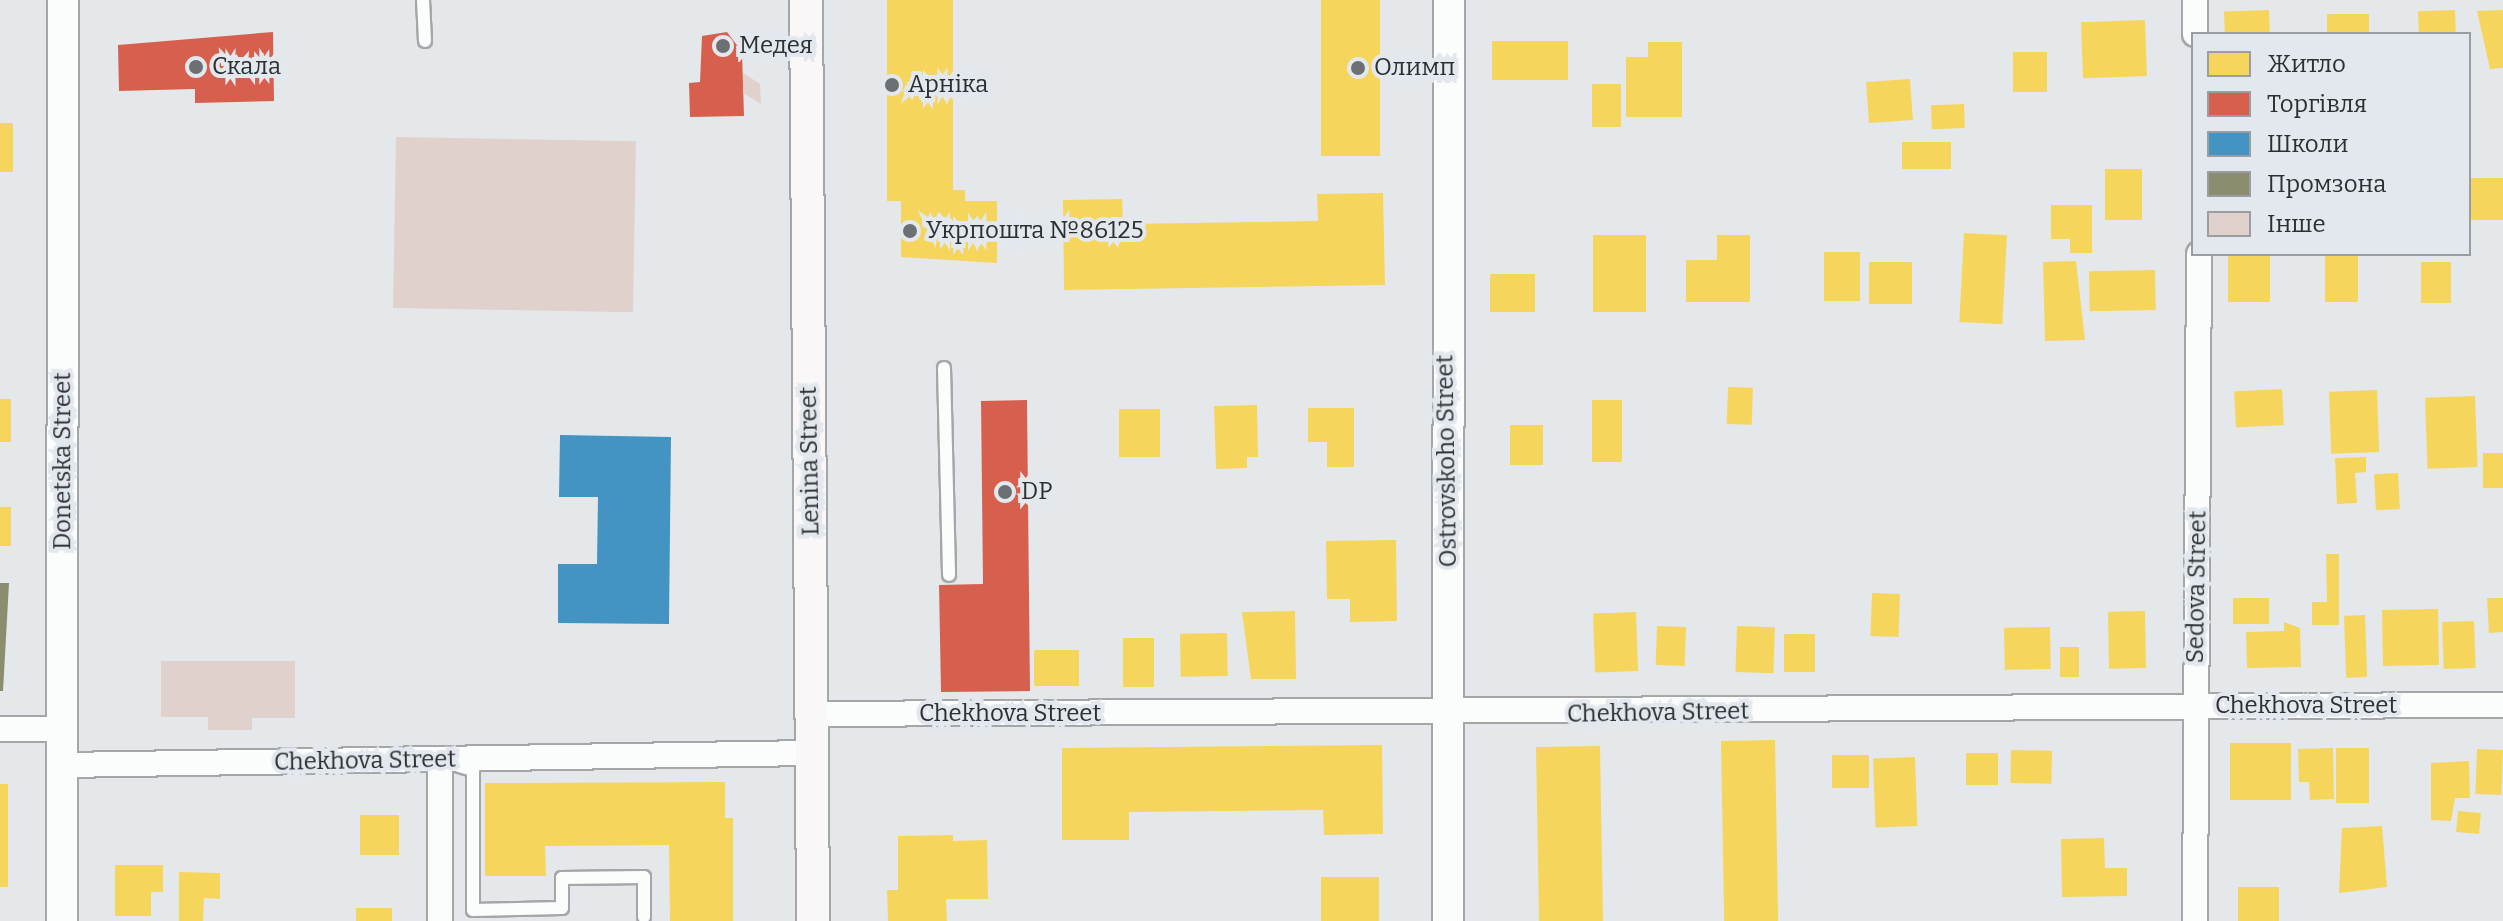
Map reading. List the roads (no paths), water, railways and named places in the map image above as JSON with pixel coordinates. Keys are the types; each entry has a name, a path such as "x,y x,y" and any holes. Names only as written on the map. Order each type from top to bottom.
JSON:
{"main road":[{"name":"Lenina Street","path":"806,0 813,921"}],"street":[{"name":"Donetska Street","path":"62,921 63,0"},
{"name":"Ostrovskoho Street","path":"1448,921 1449,0"},
{"path":"2195,0 2195,32"},
{"name":"Sedova Street","path":"2195,921 2199,256"},
{"name":"Chekhova Street","path":"813,714 1450,716 2503,705"},
{"path":"0,729 63,729"},
{"name":"Chekhova Street","path":"63,765 812,753"},
{"path":"440,760 440,921"}],"lane":[{"path":"423,0 425,41"},
{"path":"944,368 949,575"},
{"path":"440,760 473,770 473,910 562,908 562,878 644,877 644,917"}],"place":[{"name":"Медея","path":"723,46"},
{"name":"Скала","path":"196,67"},
{"name":"Олимп","path":"1358,68"},
{"name":"Арніка","path":"892,85"},
{"name":"Укрпошта №86125","path":"910,231"},
{"name":"DP","path":"1005,492"}]}
